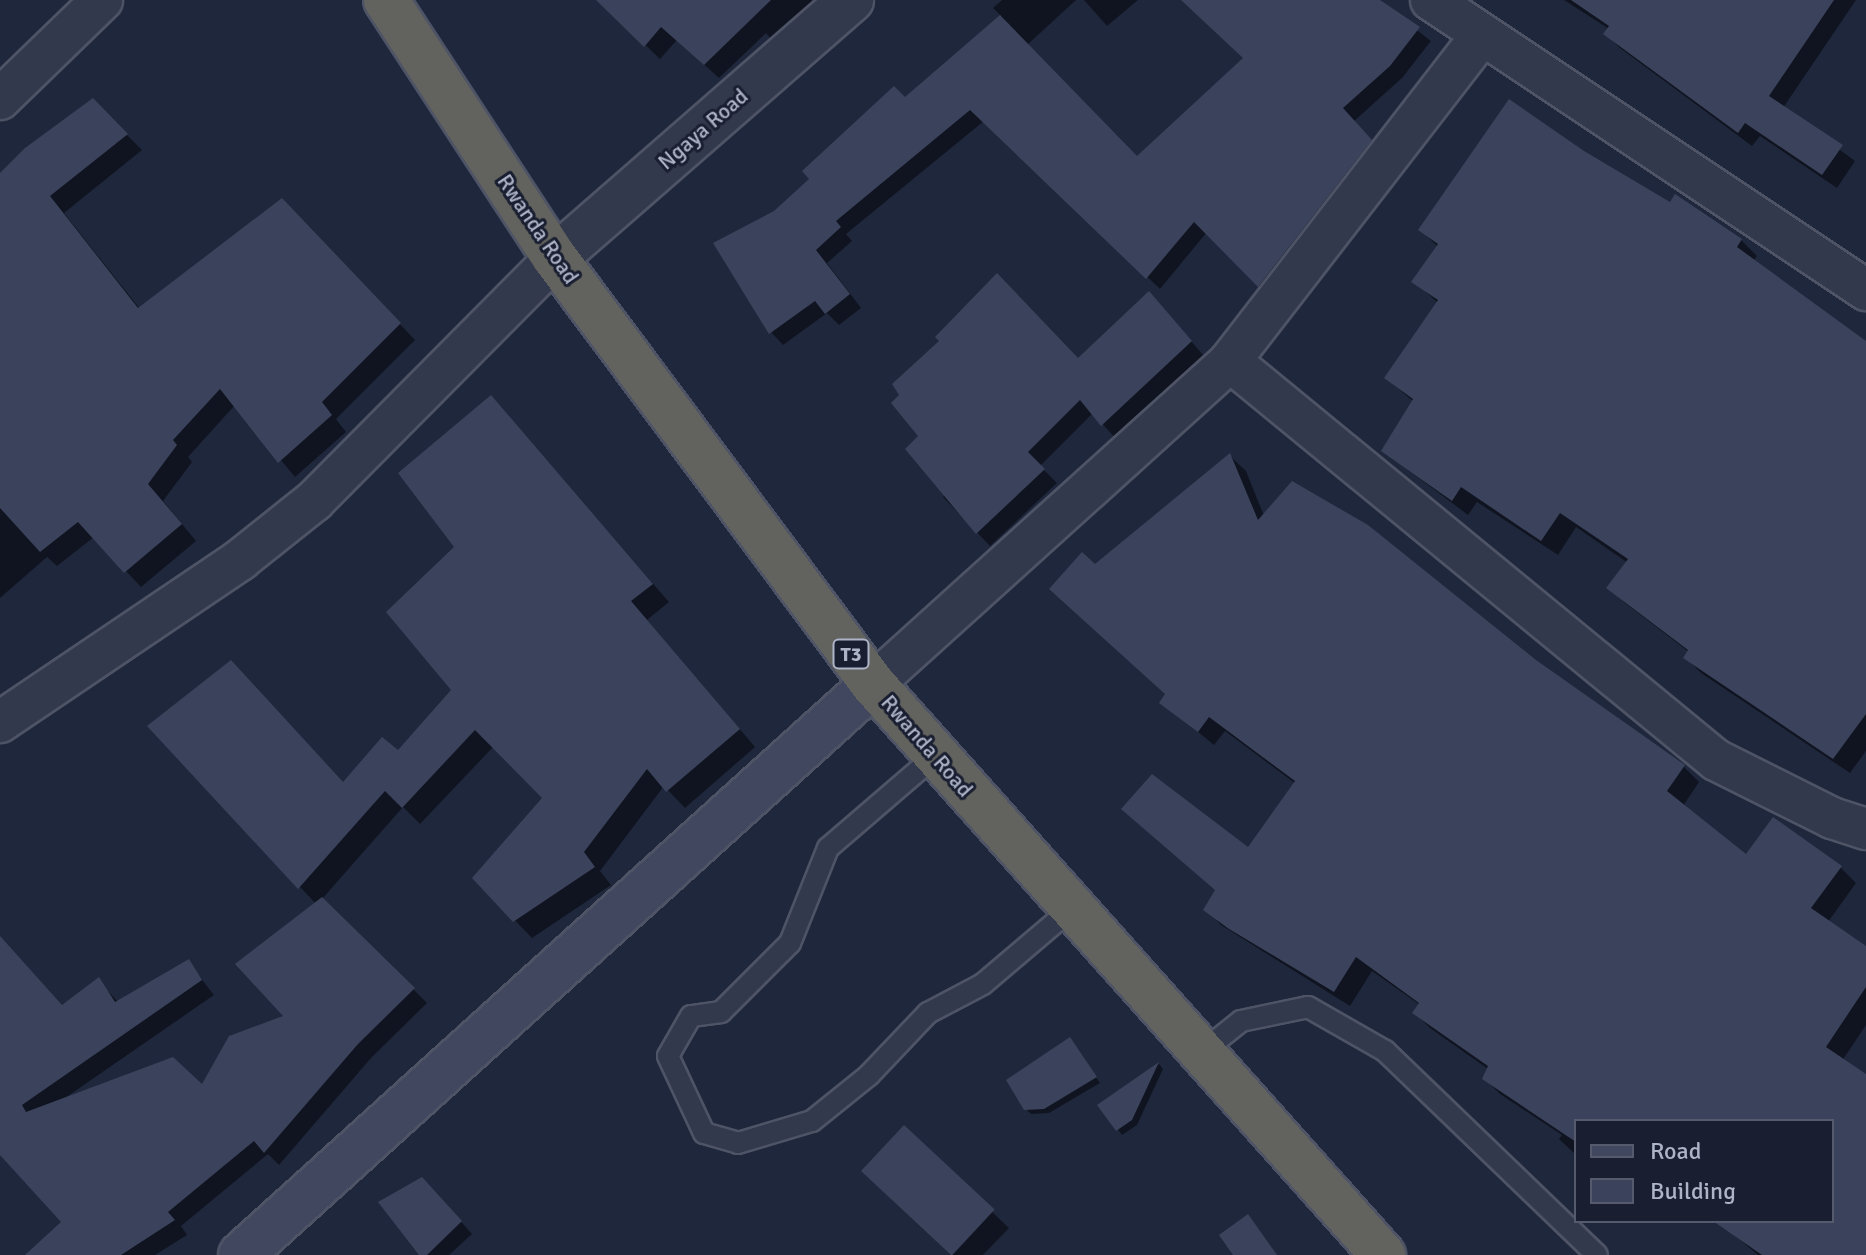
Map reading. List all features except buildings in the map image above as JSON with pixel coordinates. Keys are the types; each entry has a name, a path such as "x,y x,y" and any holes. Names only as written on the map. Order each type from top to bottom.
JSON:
{"highway":[{"name":"Rwanda Road","path":"386,0 555,258 873,684 1383,1255"}],"main road":[{"path":"241,1255 873,684"}],"street":[{"path":"0,99 102,0"},
{"name":"Ngaya Road","path":"555,258 851,0"},
{"path":"1431,0 1866,290"},
{"path":"873,684 1230,361 1482,35"},
{"path":"0,722 240,560 314,501 555,258"},
{"path":"1230,361 1716,760 1832,818 1866,829"}],"lane":[{"path":"935,756 828,848 790,943 721,1012 691,1016 668,1056 704,1133 738,1143 812,1121 869,1075 928,1013 983,984 1071,909"},
{"path":"1201,1053 1241,1021 1308,1007 1385,1051 1597,1255"}]}
